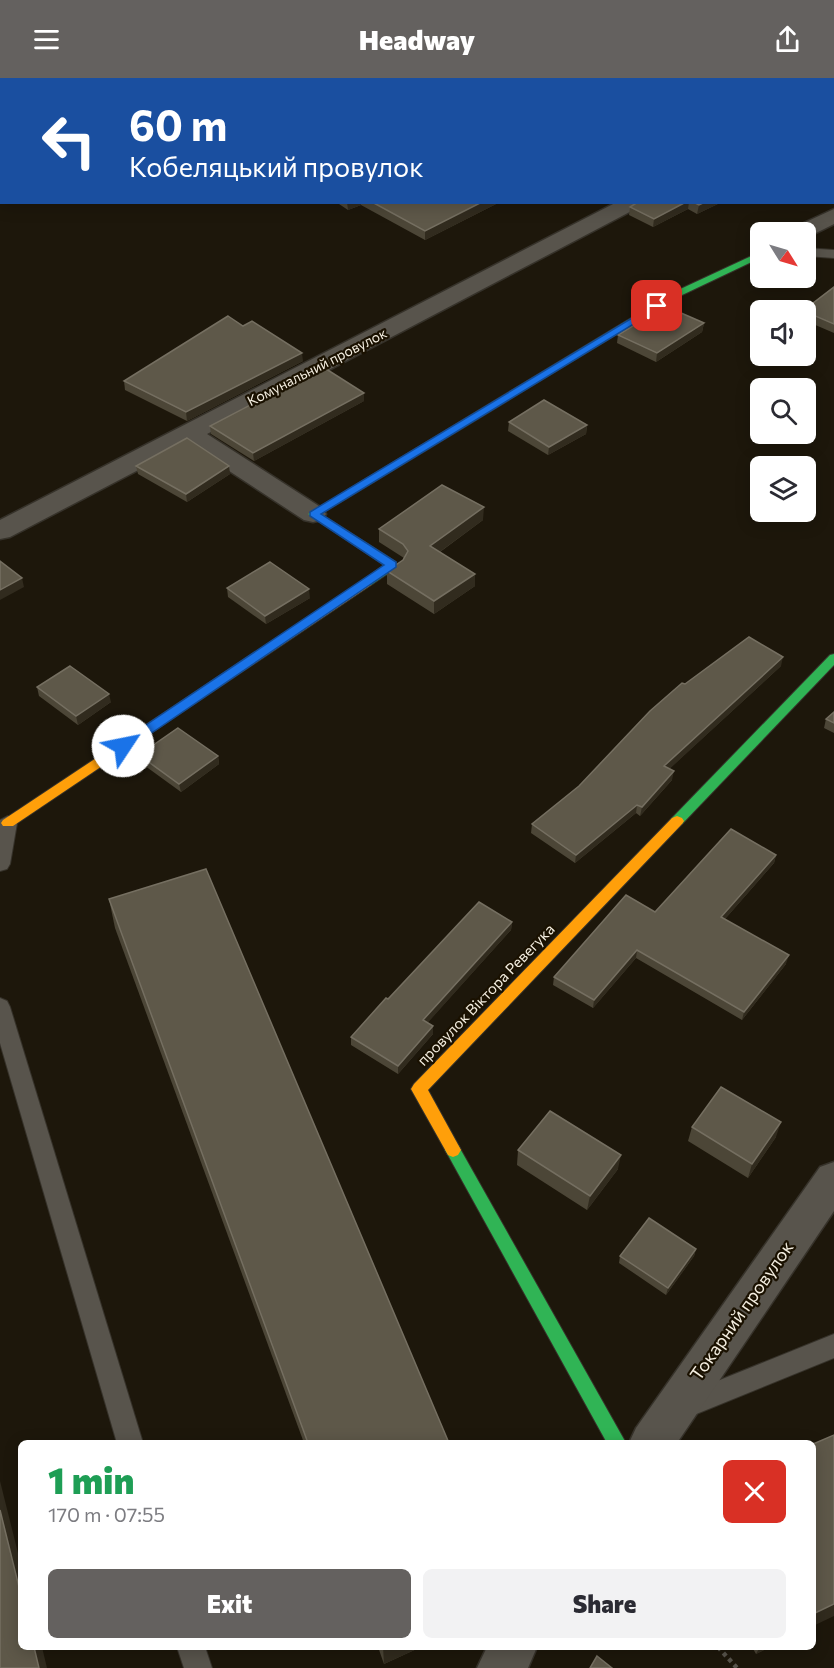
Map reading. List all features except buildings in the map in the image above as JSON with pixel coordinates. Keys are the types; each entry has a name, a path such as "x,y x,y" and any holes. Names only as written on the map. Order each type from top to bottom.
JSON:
{"main road":[{"path":"8,823 392,565 314,514 677,294 750,260"},
{"name":"провулок Віктора Ревегука","path":"615,1440 419,1089 834,658"}],"street":[{"name":"Комунальний провулок","path":"0,531 630,204"},
{"path":"816,225 834,215"},
{"path":"189,433 314,514"},
{"name":"Токарний провулок","path":"661,1428 834,1179"},
{"path":"501,1668 512,1650"}],"lane":[{"path":"816,253 834,254"},
{"path":"0,864 8,823"},
{"path":"0,1007 129,1440"},
{"path":"661,1428 834,1346"},
{"path":"192,1650 198,1668"}],"path":[{"path":"721,1650 737,1668"}],"traffic: fast":[{"path":"367,582 392,565 313,514 677,294 750,260"},
{"path":"677,821 834,658"},
{"path":"453,1150 615,1440"}],"traffic: slow":[{"path":"8,823 367,582"},
{"path":"453,1150 419,1089 677,821"}],"route":[{"path":"123,746 392,565 314,514 657,306"}]}
